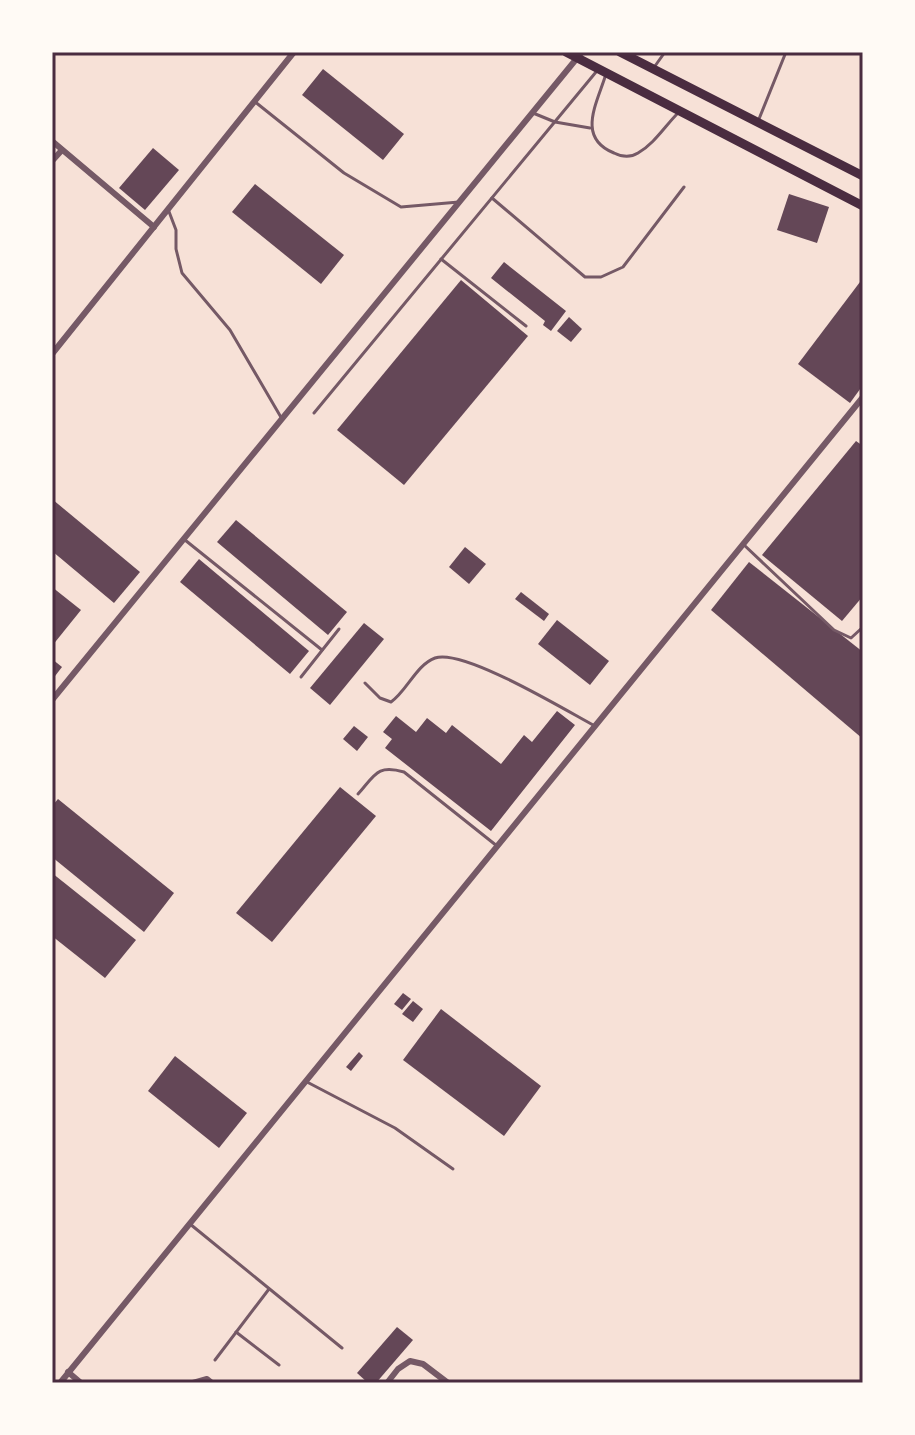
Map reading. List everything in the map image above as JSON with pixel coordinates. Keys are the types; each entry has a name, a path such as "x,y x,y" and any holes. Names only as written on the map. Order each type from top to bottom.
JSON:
{"main road":[{"path":"566,52 580,55 603,71 863,206"},
{"path":"620,52 863,176"}],"street":[{"path":"52,354 294,52"},
{"path":"52,700 580,55"},
{"path":"52,141 154,227"},
{"path":"52,161 62,150"},
{"path":"60,1383 863,397"},
{"path":"387,1383 398,1369 410,1361 423,1364 448,1383"},
{"path":"68,1372 81,1383"},
{"path":"193,1383 207,1379 212,1383"}],"lane":[{"path":"653,69 665,52"},
{"path":"757,122 786,52"},
{"path":"314,413 555,122 603,71"},
{"path":"603,71 592,129 595,141 605,149 620,156 634,156 647,147 680,110"},
{"path":"254,101 344,173 401,207 460,202"},
{"path":"533,113 555,122 592,129"},
{"path":"492,198 585,277 601,277 623,267 684,187"},
{"path":"168,209 176,230 176,249 182,273 230,330 282,419"},
{"path":"441,259 526,326"},
{"path":"184,540 322,650"},
{"path":"742,544 834,630 851,638 863,627"},
{"path":"301,677 339,629"},
{"path":"365,683 380,698 391,702 433,659 450,656 494,673 595,726"},
{"path":"358,794 379,770 389,768 404,772 497,846"},
{"path":"307,1082 395,1128 453,1169"},
{"path":"190,1224 342,1348"},
{"path":"215,1360 269,1289"},
{"path":"236,1332 279,1365"}],"building":[{"path":"323,69 404,134 383,160 302,95"},
{"path":"153,148 179,170 145,210 119,188"},
{"path":"255,184 344,255 321,284 232,212"},
{"path":"789,194 829,207 817,243 777,230"},
{"path":"504,262 566,311 551,331 543,325 545,321 491,278"},
{"path":"863,278 863,385 850,403 798,364"},
{"path":"461,280 528,336 404,485 337,430"},
{"path":"569,317 582,329 571,342 557,331"},
{"path":"856,441 863,446 863,596 842,621 762,555"},
{"path":"52,499 140,572 114,603 52,551"},
{"path":"236,520 347,612 328,635 217,542"},
{"path":"465,547 486,564 469,584 449,567"},
{"path":"199,559 309,651 290,674 180,582"},
{"path":"749,562 863,652 863,739 711,610"},
{"path":"52,587 81,610 52,646"},
{"path":"521,592 549,614 544,621 515,599"},
{"path":"557,620 609,661 590,685 538,644"},
{"path":"364,623 384,639 330,705 310,688"},
{"path":"52,659 62,667 52,680"},
{"path":"557,711 575,725 491,831 385,748 392,739 383,732 396,716 416,732 427,718 446,733 452,725 501,764 524,735 532,742"},
{"path":"354,726 368,737 357,751 343,739"},
{"path":"340,787 376,816 272,942 236,913"},
{"path":"58,799 174,893 144,932 52,857 52,806"},
{"path":"52,873 136,940 105,978 52,936"},
{"path":"403,993 411,999 402,1010 394,1004"},
{"path":"413,1001 423,1009 413,1022 402,1014"},
{"path":"441,1009 541,1086 504,1136 403,1060"},
{"path":"359,1052 363,1056 351,1071 346,1067"},
{"path":"175,1056 247,1113 219,1148 148,1091"},
{"path":"397,1327 413,1340 376,1383 368,1383 357,1373"}]}
